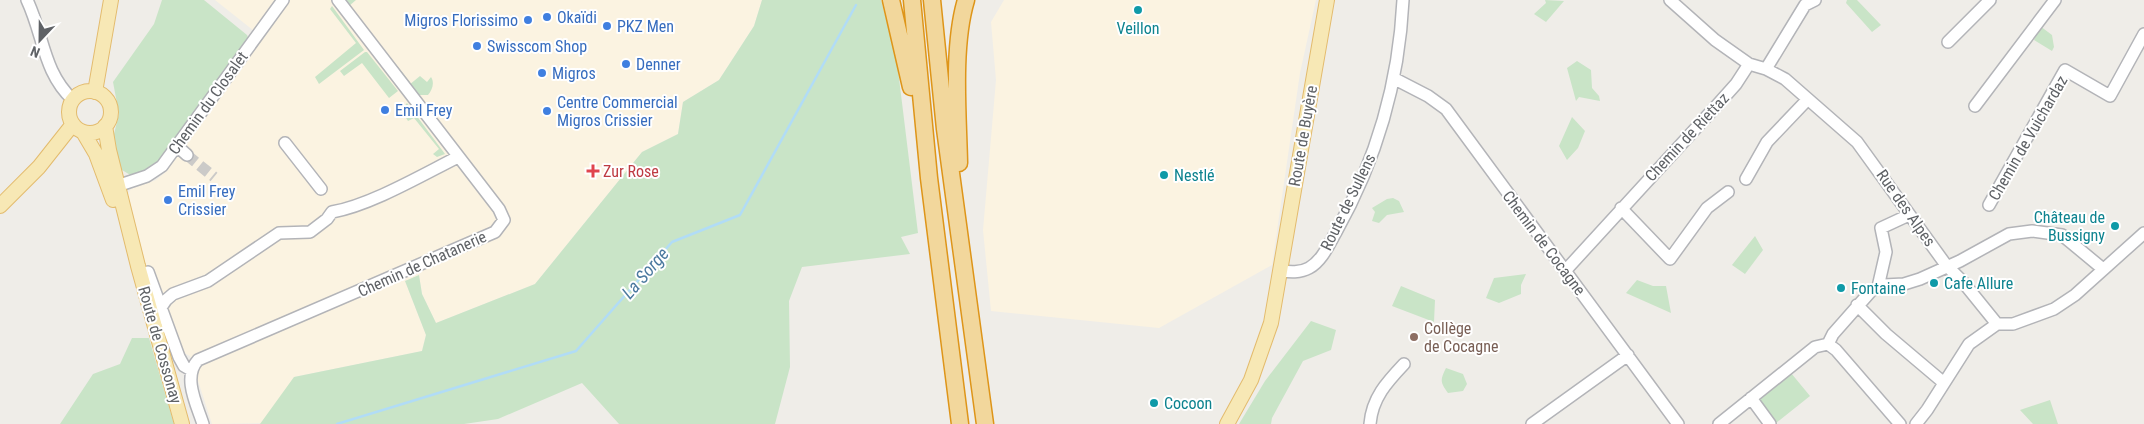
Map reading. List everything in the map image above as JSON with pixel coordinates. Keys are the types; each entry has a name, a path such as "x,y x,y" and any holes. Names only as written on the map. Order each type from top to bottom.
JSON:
{"highway":[{"path":"892,0 929,178"},
{"path":"912,0 929,178 960,424"},
{"path":"932,0 944,121 985,424"},
{"path":"959,230 959,53 961,21 966,0"}],"main road":[{"path":"95,92 111,0"},
{"name":"Route de Buyère","path":"1280,271 1327,0"},
{"path":"95,92 101,95 110,106 111,113 105,126 95,132 78,128 69,112 73,100 83,93 95,92"},
{"name":"Route de Cossonay","path":"105,126 117,186 143,269 182,424"},
{"path":"0,206 78,128"},
{"name":"Route de Cossonay","path":"78,128 96,154 143,269"},
{"path":"1227,424 1251,380 1261,353 1271,322 1280,271"}],"street":[{"path":"27,0 35,17 49,67 59,85 73,100"},
{"name":"Chemin du Closalet","path":"117,186 147,176 162,166 283,0"},
{"name":"Chemin de Chatanerie","path":"191,370 203,357 495,232 504,220 499,209 338,0"},
{"name":"Route de Sullens","path":"1280,271 1303,271 1311,268 1323,254 1346,213 1375,147 1395,79 1401,43 1403,0"},
{"name":"Rue des Alpes","path":"1670,0 1715,40 1749,64 1766,69 1785,79 1857,142 1946,265 1963,282 1997,324"},
{"path":"1766,69 1806,3 1815,0"},
{"path":"1948,42 1990,0"},
{"path":"1975,106 2055,0"},
{"name":"Chemin de Vuichardaz","path":"1989,205 2065,70 2110,96 2144,34"},
{"name":"Chemin de Riettaz","path":"1565,271 1719,103 1749,64"},
{"name":"Chemin de Cocagne","path":"1395,79 1428,96 1446,109 1678,424"},
{"path":"1746,178 1767,142 1808,99"},
{"path":"285,143 320,189"},
{"path":"177,146 187,155"},
{"path":"162,306 173,294 208,281 279,233 310,232 327,219 332,212 347,209 366,201 458,157"},
{"path":"1621,208 1670,259 1707,208 1728,192"},
{"path":"1878,287 1886,252 1881,228 1909,214"},
{"path":"1828,344 1833,334 1857,305 1878,287 1904,284 1920,279 2009,234 2032,231 2062,235 2103,269"},
{"path":"1916,424 1969,344 1997,324 2015,324 2054,309 2075,295 2144,233"},
{"path":"143,269 162,306 179,357 184,366 191,370 192,387 202,424"},
{"path":"1857,305 1886,334 1944,384"},
{"path":"1719,424 1815,347 1828,344 1836,350 1900,424"},
{"path":"1532,424 1628,355"},
{"path":"1370,424 1376,399 1384,385 1404,364"},
{"path":"1750,398 1770,424"}],"shaded area":[{"path":"215,0 762,0 754,26 719,80 683,102 678,134 642,152 535,284 436,323 422,294 419,276 405,281 426,335 422,351 294,377 263,423 212,424 190,356 180,351 143,266 127,196 131,189 156,180 167,171 263,38"},
{"path":"1004,0 1316,0 1300,73 1272,265 1159,328 991,311 983,230 996,80 991,22"}],"green space":[{"path":"162,0 204,0 247,35 249,40 160,161 144,172 132,176 122,170 119,165 113,138 119,114 113,82 154,24"},
{"path":"345,0 356,0 349,6"},
{"path":"762,0 881,0 897,62 918,233 901,237 910,254 802,267 789,301 790,367 775,424 619,424 582,383 498,419 464,424 260,424 294,377 422,351 426,335 405,281 419,275 422,294 436,323 535,284 642,152 678,134 683,102 719,80 754,26"},
{"path":"1545,0 1564,1 1546,22 1534,14 1546,3"},
{"path":"1847,0 1857,0 1881,25 1872,32 1846,3"},
{"path":"332,6 364,50 319,84 315,77 356,43 330,9"},
{"path":"354,13 410,82 407,84"},
{"path":"2040,26 2052,35 2054,47 2052,51 2034,40"},
{"path":"367,52 398,91 389,98 362,63 344,76 340,71"},
{"path":"1577,61 1591,70 1592,88 1599,96 1600,101 1579,97 1576,101 1567,68"},
{"path":"420,76 427,82 431,77 432,79 433,86 428,95 416,95 409,85"},
{"path":"407,103 445,154 437,157 433,154 439,149 414,118 408,121 401,110"},
{"path":"1572,117 1585,131 1578,148 1567,160 1559,146"},
{"path":"1393,198 1399,201 1404,212 1387,215 1379,223 1372,221 1375,212 1372,208 1387,199"},
{"path":"1755,236 1763,250 1745,274 1732,265"},
{"path":"1526,274 1521,285 1521,294 1499,303 1486,298 1494,278"},
{"path":"1637,280 1653,286 1666,286 1671,313 1626,293"},
{"path":"1401,286 1435,300 1434,322 1392,306"},
{"path":"1311,321 1336,330 1331,350 1303,361 1272,418 1271,424 1239,424 1265,381"},
{"path":"132,338 149,338 174,424 60,424 93,374 120,364"},
{"path":"1446,368 1463,374 1467,384 1463,391 1448,393 1442,381"},
{"path":"1791,373 1810,396 1776,423 1757,400"},
{"path":"2050,400 2058,424 2033,424 2020,410"}],"waterway":[{"name":"La Sorge","path":"337,424 576,351 672,242 740,215 856,5"}],"tunnel":[{"path":"187,155 214,177"}],"place":[{"name":"Veillon","path":"1138,10"},
{"name":"Okaïdi","path":"547,17"},
{"name":"Migros Florissimo","path":"528,20"},
{"name":"PKZ Men","path":"607,26"},
{"name":"Swisscom Shop","path":"477,46"},
{"name":"Denner","path":"626,64"},
{"name":"Migros","path":"542,73"},
{"name":"Emil Frey","path":"385,110"},
{"name":"Centre Commercial Migros Crissier","path":"547,111"},
{"name":"Zur Rose","path":"593,171"},
{"name":"Nestlé","path":"1164,175"},
{"name":"Emil Frey Crissier","path":"168,200"},
{"name":"Château de Bussigny","path":"2115,226"},
{"name":"Cafe Allure","path":"1934,283"},
{"name":"Fontaine","path":"1841,288"},
{"name":"Collège de Cocagne","path":"1414,337"},
{"name":"Cocoon","path":"1154,403"}]}
